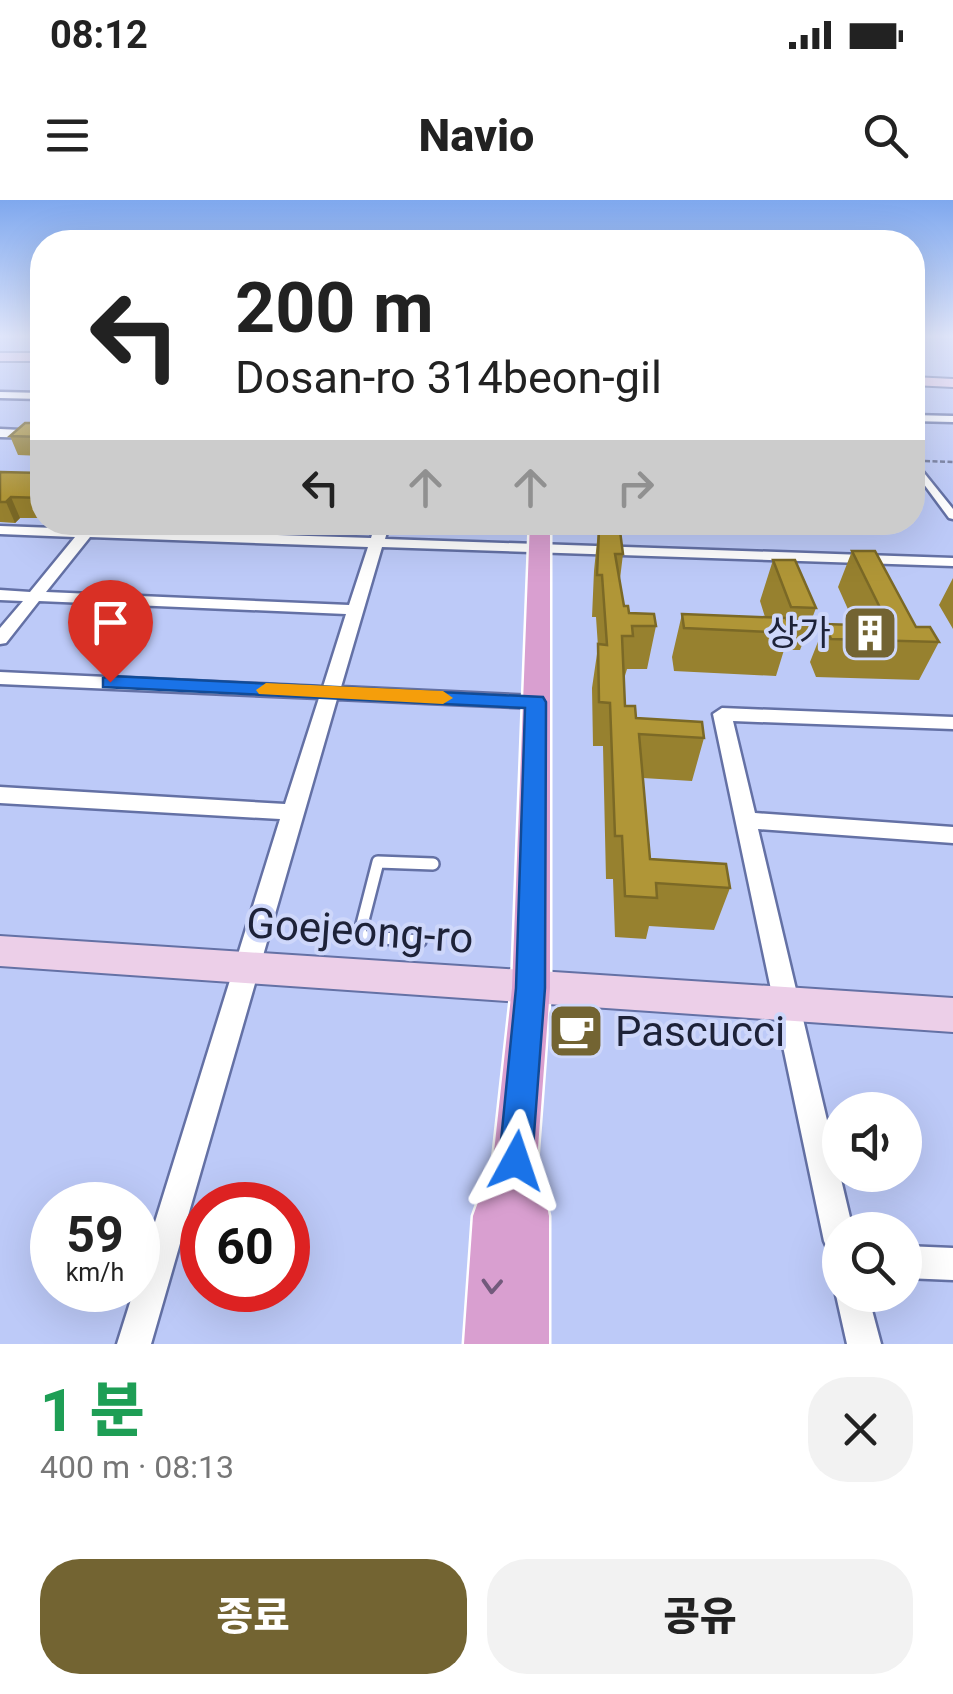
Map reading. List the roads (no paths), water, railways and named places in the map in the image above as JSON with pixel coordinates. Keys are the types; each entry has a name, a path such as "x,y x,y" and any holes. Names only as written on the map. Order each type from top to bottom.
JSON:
{"main road":[{"path":"490,1344 496,1216 516,1161 531,988 540,535"},
{"name":"Goejeong-ro","path":"0,951 953,1015"},
{"path":"516,1161 526,1216 523,1344"}],"street":[{"path":"0,396 30,396"},
{"path":"0,413 20,396"},
{"path":"925,418 953,419"},
{"path":"0,434 30,435"},
{"path":"925,478 953,516"},
{"path":"0,530 30,529"},
{"path":"0,639 84,535"},
{"path":"216,535 378,544 540,535 953,562"},
{"path":"134,1344 245,967 380,535"},
{"path":"0,595 357,610"},
{"path":"0,678 535,702"},
{"path":"833,1212 722,714 953,723"},
{"path":"0,795 294,812"},
{"path":"746,820 953,835"},
{"path":"922,1263 953,1264"},
{"path":"856,1312 864,1344"}],"lane":[{"path":"420,941 358,936 378,862 434,864"}],"place":[{"name":"상가","path":"870,633"},
{"name":"Pascucci","path":"576,1031"}]}
